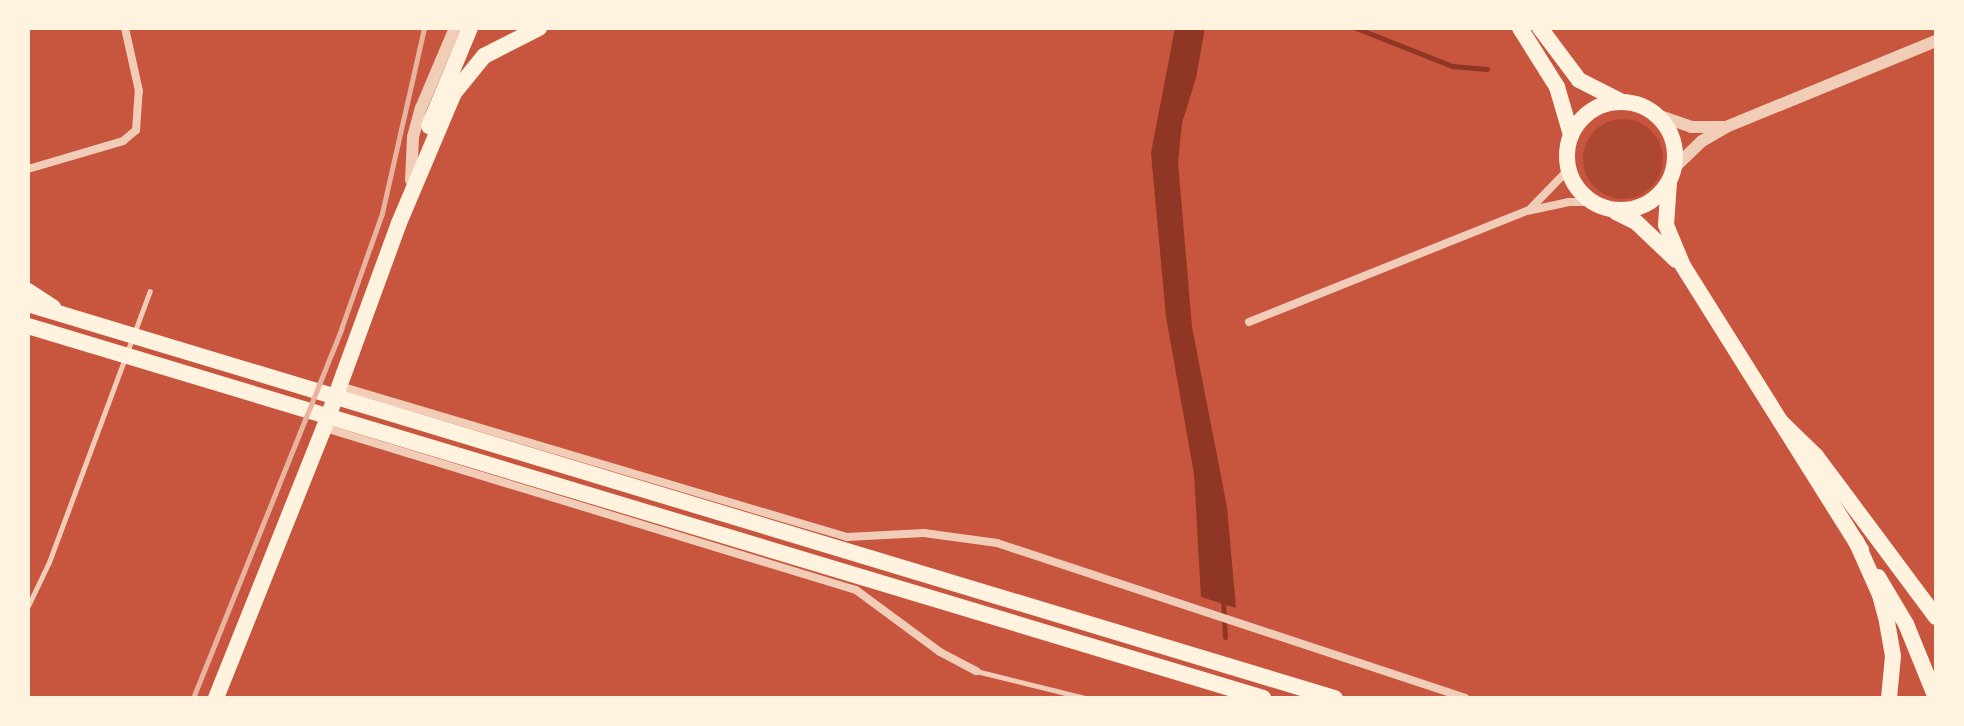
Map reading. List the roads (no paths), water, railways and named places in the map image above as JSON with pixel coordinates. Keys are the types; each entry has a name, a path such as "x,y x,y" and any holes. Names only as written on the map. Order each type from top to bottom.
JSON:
{"main road":[{"path":"399,223 442,89 470,28"},
{"path":"216,698 324,428 399,223 454,93 469,70 484,56 539,28"},
{"path":"1520,28 1557,87 1571,135"},
{"path":"1540,28 1579,80 1621,102 1639,105 1654,114 1672,138 1672,175 1666,225 1683,266 1906,624 1936,698"},
{"path":"1621,102 1591,111 1571,135 1566,152 1568,170 1581,194 1591,202 1636,222 1683,266"},
{"path":"1613,210 1646,205 1672,175"},
{"path":"28,291 65,315"},
{"path":"28,304 1335,698"},
{"path":"28,326 1263,698"},
{"path":"28,336 57,335"},
{"path":"1782,423 1816,456 1936,617"},
{"path":"1856,541 1880,595 1887,622 1893,656 1889,698"}],"street":[{"path":"28,169 123,141 136,130 139,91 125,28"},
{"path":"411,180 413,137 421,108 455,28"},
{"path":"1672,175 1694,147 1726,127 1936,41"},
{"path":"1654,114 1691,127 1726,127"},
{"path":"1527,211 1568,170"},
{"path":"1249,322 1527,211 1569,202 1591,202"},
{"path":"340,386 847,537 924,533 997,543 1200,607 1465,698"},
{"path":"324,428 856,590 940,652 976,671"}],"lane":[{"path":"28,606 49,562 150,291"},
{"path":"976,671 1085,698"}],"waterway":[{"path":"1356,28 1452,66 1487,69"},
{"path":"1223,600 1225,637"}],"railway":[{"path":"193,698 341,329 382,213 424,28"}]}
